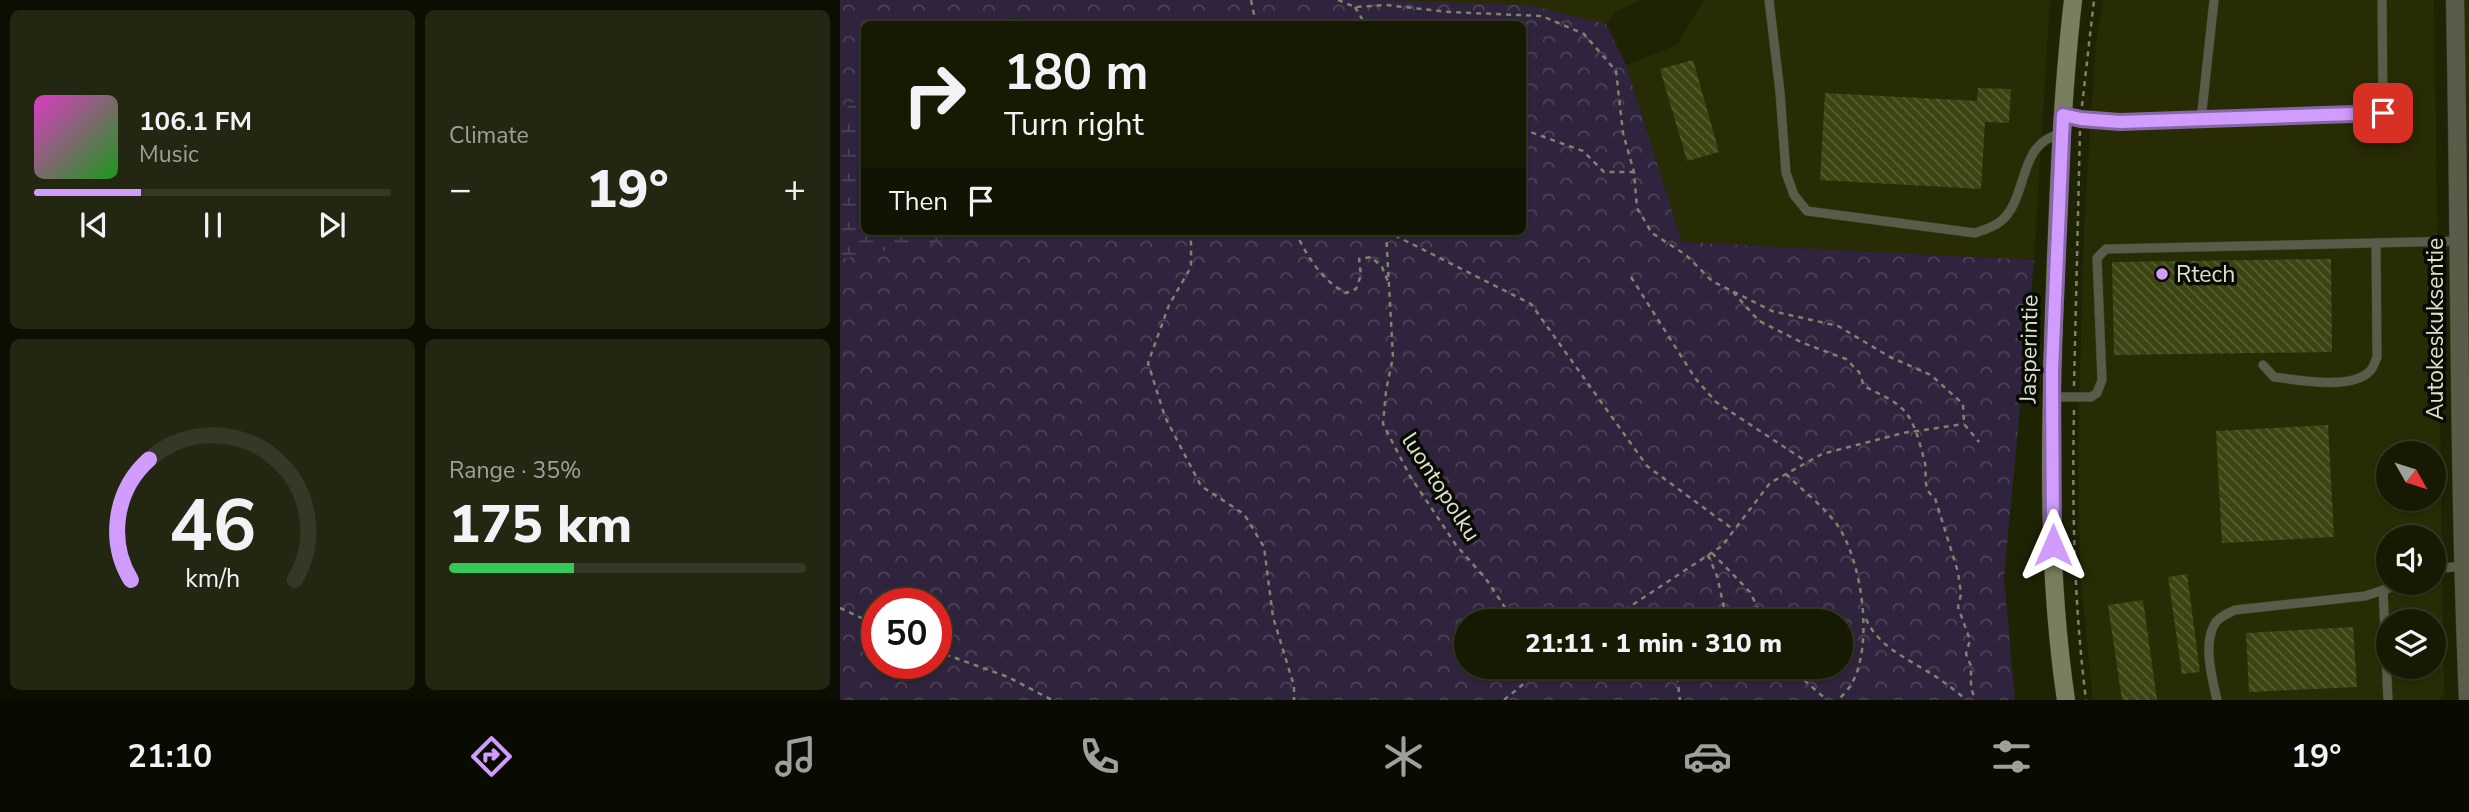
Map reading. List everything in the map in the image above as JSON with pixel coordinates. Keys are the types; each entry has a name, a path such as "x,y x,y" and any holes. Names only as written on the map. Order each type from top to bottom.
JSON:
{"main road":[{"name":"Jasperintie","path":"2066,700 2053,568 2052,397 2062,134 2072,117 2064,76 2073,0"}],"street":[{"name":"Autokeskuksentie","path":"2455,0 2464,143 2458,379 2468,700"}],"lane":[{"path":"1769,0 1786,173 1794,195 1807,211 1975,233 2001,222 2012,208 2034,151 2050,136 2062,134"},
{"path":"2201,120 2214,0"},
{"path":"2072,117 2120,122 2383,113 2382,0"},
{"path":"2052,397 2091,397 2097,393 2102,380 2097,258 2105,249 2460,241"},
{"path":"2263,365 2274,377 2310,381 2354,381 2370,372 2377,357 2376,243"},
{"path":"2446,568 2462,566"},
{"path":"2217,700 2211,672 2210,642 2214,625 2221,617 2235,610 2365,596 2376,592"},
{"path":"2383,595 2388,700"}],"path":[{"path":"1252,0 1256,21"},
{"path":"1338,0 1355,7 1386,5 1449,12 1542,16 1584,34 1616,71 1623,133 1634,172 1637,208 1652,233 1686,254 1712,281 1772,311 1838,326 1890,357 1931,374 1963,404 1964,424 1979,442"},
{"path":"2086,700 2077,632 2073,457 2072,117 2094,0"},
{"path":"1355,7 1364,21"},
{"path":"1526,130 1583,151 1604,172 1634,172"},
{"path":"1193,235 1191,267 1169,305 1148,363 1165,417 1201,486 1244,514 1264,547 1273,617 1294,685 1294,700"},
{"path":"1297,235 1317,270 1335,287 1346,293 1356,289 1361,275 1359,259 1371,257 1382,267 1390,288"},
{"name":"luontopolku","path":"1386,235 1393,357 1383,424 1410,476 1455,545 1486,579 1506,609"},
{"path":"1394,235 1531,304 1647,467 1734,530"},
{"path":"1631,277 1695,378 1716,402 1807,462"},
{"path":"1731,290 1759,321 1803,343 1846,359 1859,372 1864,386 1893,400 1908,416 1916,431 1926,467 1925,483 1930,495 1935,498 1958,572 1961,594 1958,607 1970,640 1966,654 1971,666 1971,687 1975,700"},
{"path":"1626,608 1722,546 1770,483 1807,462 1822,454 1916,431 1964,424"},
{"path":"1786,474 1836,523 1853,554 1865,616 1870,628 1893,651 1966,700"},
{"path":"1710,554 1724,609"},
{"path":"1710,554 1750,592 1758,609"},
{"path":"840,608 861,618"},
{"path":"1838,700 1852,683 1861,653 1865,616"},
{"path":"952,657 1008,677 1052,700"},
{"path":"1504,700 1528,679"},
{"path":"1677,679 1679,700"},
{"path":"1803,679 1827,700"}],"shaded area":[{"path":"1389,0 1643,0 1616,11 1606,24 1529,5"},
{"path":"1704,0 2050,0 2034,260 1682,242 1626,65 1677,45"},
{"path":"2103,0 2434,0 2440,441 2376,441 2376,511 2441,511 2442,525 2376,525 2376,595 2443,595 2443,609 2376,609 2376,679 2444,679 2444,694 2439,700 2093,700 2080,573 2078,452 2084,226 2096,40"},
{"path":"2463,0 2469,0 2469,224 2463,9"}],"green space":[{"path":"840,0 1389,0 1529,5 1606,24 1626,65 1682,242 2034,260 2004,577 2015,700 840,700 840,259 966,235 1526,235 1526,21 1023,21 1018,18 975,21 861,21 861,96 840,113"},
{"path":"861,96 861,235 966,235 840,259 840,113"}],"building":[{"path":"1693,60 1719,152 1687,161 1660,69"},
{"path":"1978,88 2011,89 2009,123 1985,122 1981,189 1820,180 1825,93 1977,101"},
{"path":"2331,259 2332,352 2114,355 2112,262"},
{"path":"2328,425 2334,537 2222,543 2216,431"},
{"path":"2187,574 2200,672 2182,674 2168,577"},
{"path":"2143,600 2157,700 2122,700 2108,605"},
{"path":"2353,627 2357,687 2249,692 2246,633"}],"place":[{"name":"Rtech","path":"2162,274"}],"route":[{"path":"2053,545 2052,370 2063,115 2120,122 2383,113"}]}
